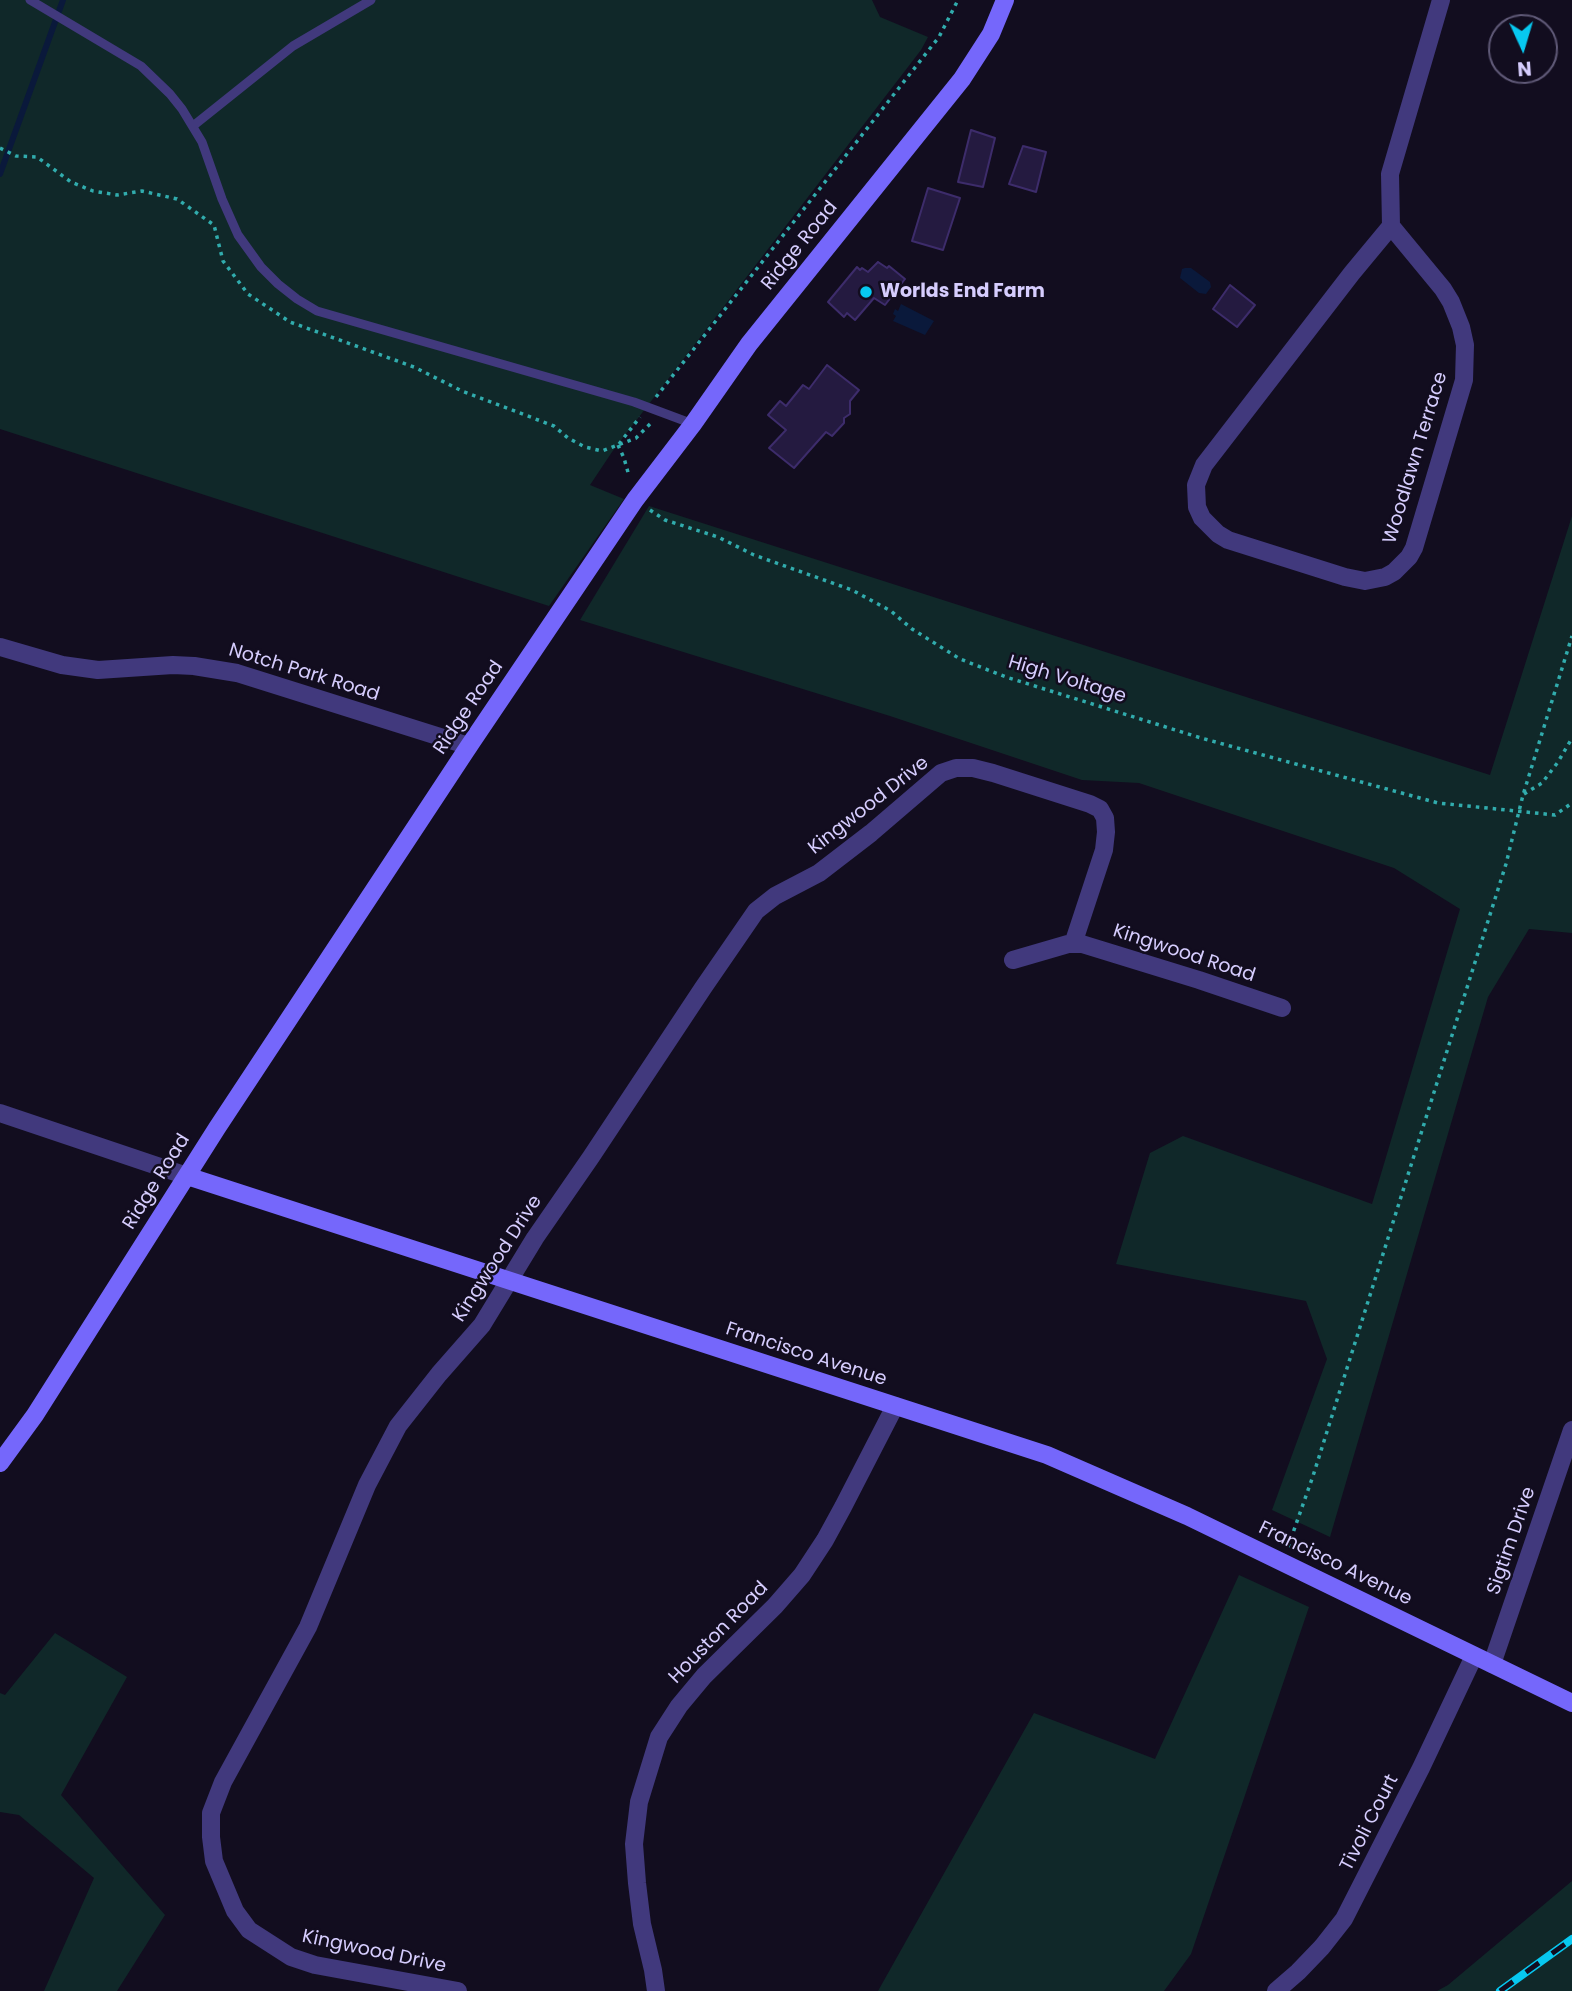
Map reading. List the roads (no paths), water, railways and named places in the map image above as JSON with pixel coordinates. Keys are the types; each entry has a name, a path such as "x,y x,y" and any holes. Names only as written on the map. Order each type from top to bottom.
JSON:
{"main road":[{"name":"Ridge Road","path":"0,1464 469,746 635,500 749,344 962,79 991,34 1005,0"},
{"name":"Francisco Avenue","path":"187,1176 1047,1455 1187,1516 1572,1703"}],"street":[{"path":"1391,226 1390,174 1441,0"},
{"name":"Woodlawn Terrace","path":"1391,226 1451,302 1465,345 1464,380 1409,557 1385,577 1355,580 1228,540 1218,534 1202,517 1197,507 1196,485 1204,465 1391,226"},
{"name":"Notch Park Road","path":"0,646 62,665 98,670 173,665 237,673 469,746"},
{"name":"Kingwood Drive","path":"458,1991 315,1965 291,1957 249,1930 235,1912 214,1861 211,1837 211,1813 223,1782 308,1627 367,1485 398,1426 482,1325 535,1237 756,911 775,896 819,873 872,833 941,773 956,768 974,768 1100,808 1105,818 1104,850 1073,944"},
{"path":"1013,960 1073,944"},
{"name":"Kingwood Road","path":"1073,944 1082,944 1282,1008"},
{"name":"Francisco Avenue","path":"0,1113 187,1176"},
{"name":"Houston Road","path":"656,1991 642,1924 634,1844 639,1802 659,1737 704,1675 775,1606 802,1575 843,1507 895,1406"},
{"name":"Sigtim Drive","path":"1492,1664 1572,1430"},
{"name":"Tivoli Court","path":"1276,1991 1314,1956 1344,1919 1421,1768 1474,1656"}],"lane":[{"path":"30,0 141,66 170,94 193,126 205,150 238,235 261,267 297,299 317,311 648,407 693,424"},
{"path":"193,126 293,46 371,0"}],"water":[{"path":"1191,268 1210,282 1211,287 1206,294 1199,293 1180,278 1182,269"},
{"path":"901,304 934,321 925,335 893,321 896,316 893,314 895,309 898,311"}],"waterway":[{"path":"0,174 63,0"}],"railway":[{"path":"1500,1991 1572,1939"}],"place":[{"name":"Worlds End Farm","path":"866,292"}]}
